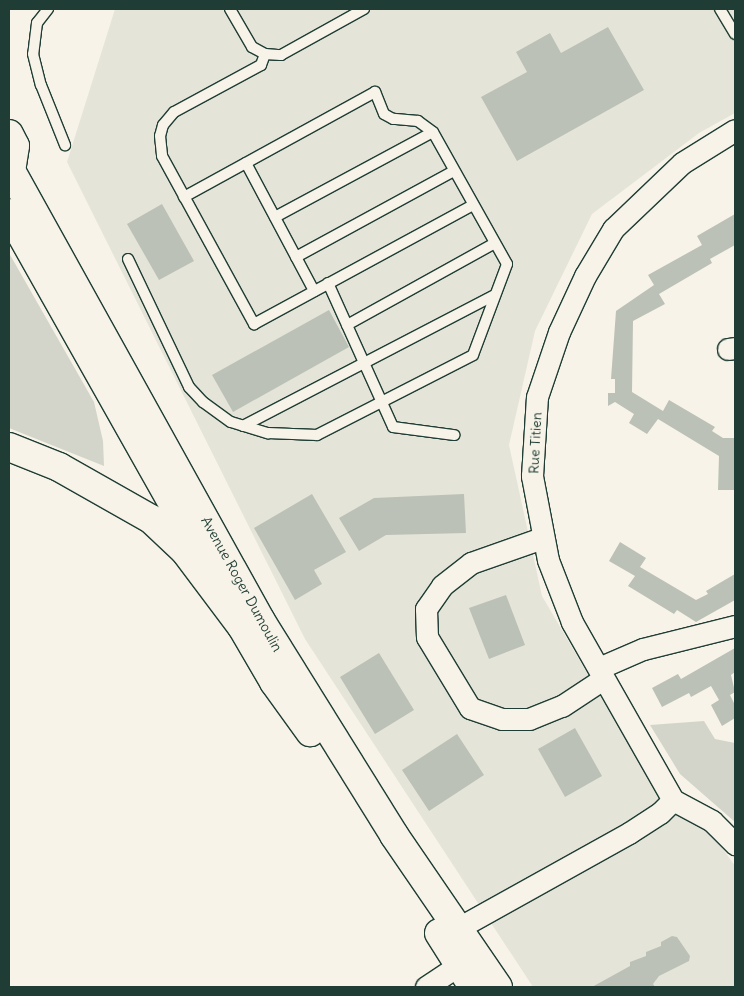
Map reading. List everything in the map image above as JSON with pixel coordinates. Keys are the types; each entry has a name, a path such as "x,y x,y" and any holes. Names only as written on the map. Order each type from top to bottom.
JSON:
{"main road":[{"path":"9,134 15,146 10,169"},
{"name":"Avenue Roger Dumoulin","path":"10,169 261,622 394,835 469,969 498,987"},
{"name":"Avenue Roger Dumoulin","path":"9,213 274,682 450,933"},
{"path":"9,447 59,467 151,519 185,551 242,627"}],"street":[{"name":"Rue Titien","path":"673,800 572,622 542,538 532,476 537,397 558,332 585,276 612,229 682,163 735,130"},
{"path":"542,538 471,562 442,586 426,609 427,637 470,708 502,719 529,719 562,706 601,674 643,649 735,626"},
{"path":"450,933 629,833 660,813 673,800 712,821 735,844"},
{"path":"426,987 469,969"}],"lane":[{"path":"48,9 37,23 33,54 41,86 65,146"},
{"path":"230,9 252,47 265,54 281,55 364,9"},
{"path":"720,9 735,34"},
{"path":"265,54 261,65 174,112 164,125 160,136 162,156 254,324 473,204"},
{"path":"128,259 189,386 210,407 231,422 268,433 317,435 473,355 507,264 433,132 418,121 393,119 384,114 375,92 184,197"},
{"path":"275,217 433,132"},
{"path":"246,163 314,291"},
{"path":"296,257 454,171"},
{"path":"347,325 495,242"},
{"path":"328,283 393,427 454,435"},
{"path":"243,426 364,361 495,295"}],"shaded area":[{"path":"115,9 735,9 735,113 699,133 592,214 535,331 509,445 542,596 662,801 715,838 735,866 735,987 533,987 305,639 67,162"},
{"path":"9,253 94,402 103,441 104,466 9,428"},
{"path":"704,721 715,739 735,743 735,822 680,774 650,725"}],"building":[{"path":"608,27 644,90 517,161 481,97 527,72 516,52 550,33 561,53"},
{"path":"162,204 194,261 159,280 127,224"},
{"path":"735,214 735,245 710,259 712,263 659,294 665,304 633,321 632,392 663,411 669,400 715,427 712,431 723,438 735,438 735,490 718,490 719,456 658,419 647,434 629,423 634,414 615,402 608,406 608,393 615,393 615,379 611,379 616,311 654,285 648,275 702,245 697,236"},
{"path":"329,310 349,347 233,412 212,375"},
{"path":"312,494 346,552 314,570 322,584 295,600 254,528"},
{"path":"464,494 466,533 386,535 359,551 339,518 374,498"},
{"path":"620,542 646,558 640,567 696,600 708,594 706,591 735,574 735,600 696,622 677,610 674,614 628,586 635,576 609,561"},
{"path":"506,595 525,645 489,659 469,608"},
{"path":"735,648 735,672 731,675 735,692 730,695 735,705 735,718 722,726 711,705 719,700 711,686 691,697 689,693 662,707 652,688 678,674 681,679"},
{"path":"379,653 414,710 375,734 340,677"},
{"path":"575,728 602,776 565,797 538,749"},
{"path":"457,734 484,775 429,811 402,770"},
{"path":"672,936 677,937 690,956 689,961 659,976 653,984 655,987 592,987 630,966 630,962 646,956 646,952 661,946 661,942"}]}
